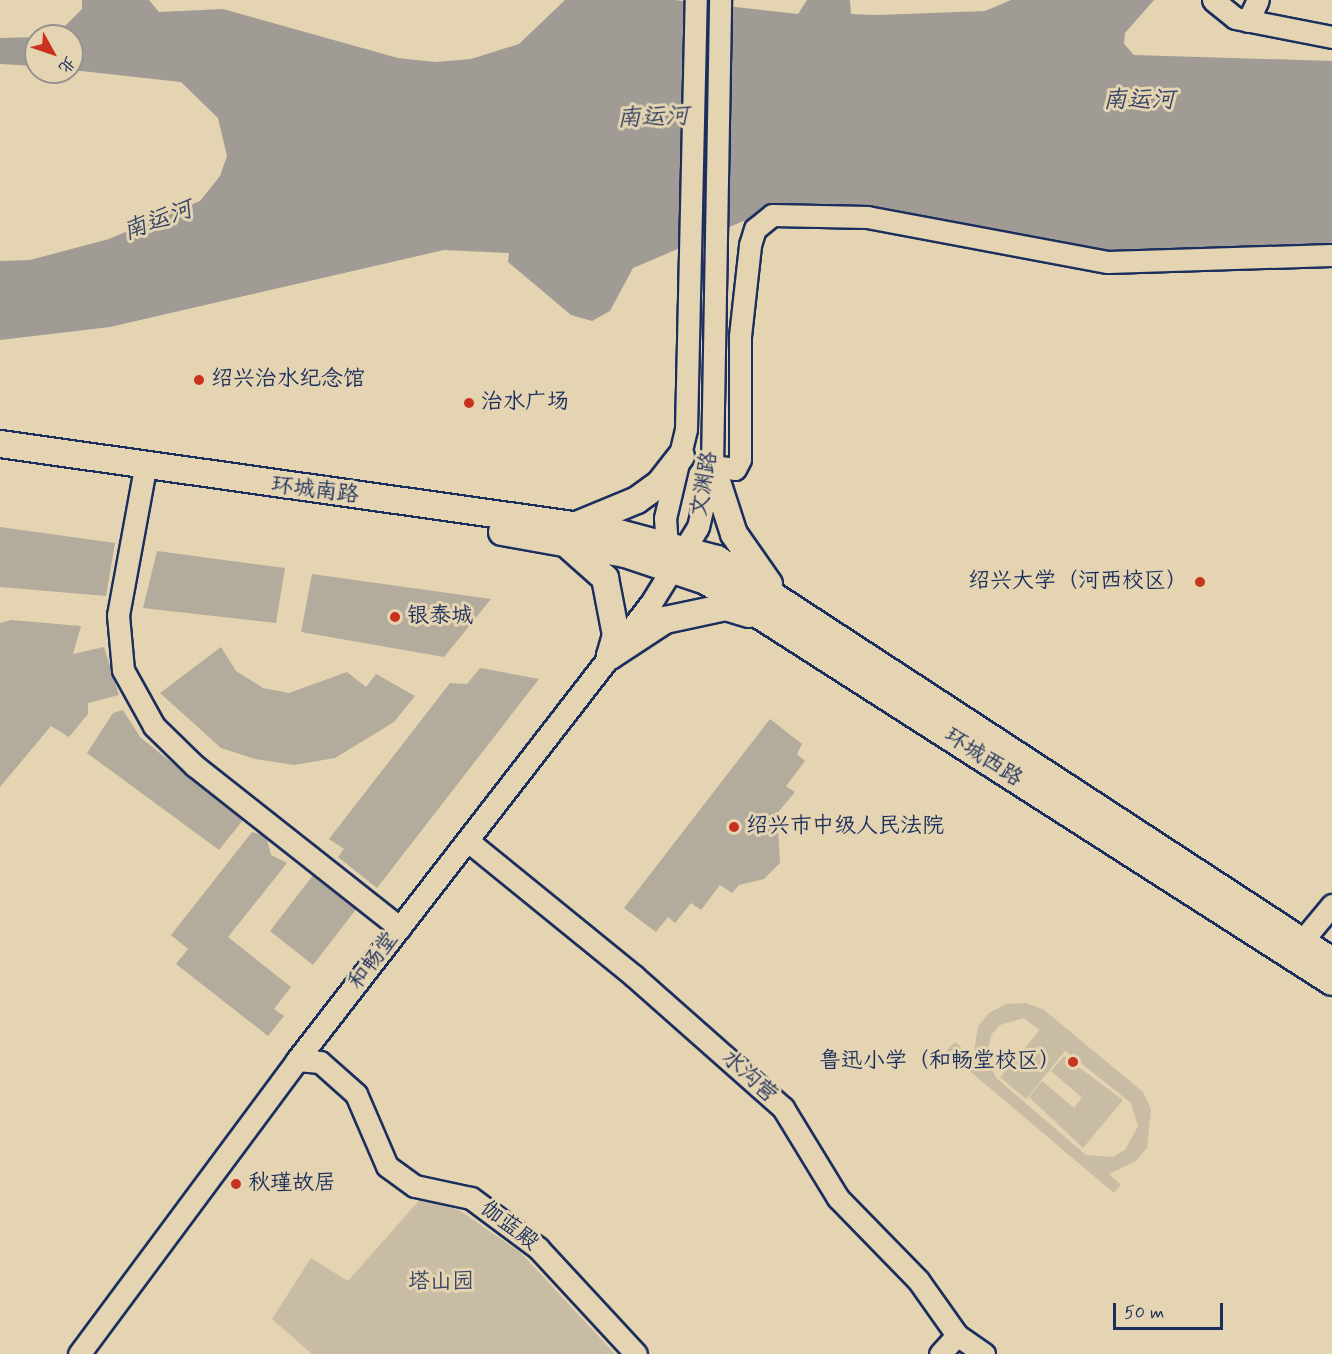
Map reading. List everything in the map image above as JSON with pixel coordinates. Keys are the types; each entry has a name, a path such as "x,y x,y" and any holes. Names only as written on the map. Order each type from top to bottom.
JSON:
{"main road":[{"name":"环城南路","path":"0,444 144,476 553,541 628,544"},
{"path":"576,525 637,500 660,483 681,456"},
{"name":"环城南路","path":"0,459 576,525 628,544"},
{"path":"712,466 734,534 788,619"},
{"path":"553,541 579,550 605,578 615,625 610,656"},
{"name":"环城西路","path":"628,544 717,559 788,619 1332,982"},
{"path":"610,656 640,632 699,610 726,607 788,619"},
{"name":"环城西路","path":"788,619 1332,961"}],"street":[{"name":"文渊路","path":"672,553 666,518 681,456 690,301 696,0"},
{"name":"文渊路","path":"672,553 698,527 712,466 720,0"},
{"path":"1213,0 1235,18 1332,37"},
{"path":"1248,21 1258,0"},
{"path":"712,466 735,469 740,459 740,336 750,245 755,229 771,215 867,217 1108,262 1332,255"},
{"path":"144,476 118,615 123,670 154,726 243,807 400,928"},
{"name":"和畅堂","path":"79,1354 297,1060 651,603 672,553"},
{"name":"水沟营","path":"468,841 634,976 783,1108 838,1198 918,1280 957,1335 984,1354"},
{"path":"1302,941 1332,905"},
{"name":"伽蓝殿","path":"297,1060 320,1062 356,1094 387,1166 415,1186 471,1198 538,1248 636,1354"},
{"path":"940,1354 957,1335"}],"green space":[{"path":"1026,1003 1044,1010 1143,1092 1151,1109 1147,1148 1136,1161 1109,1174 1121,1185 1114,1193 946,1051 955,1042 973,1058 978,1026 989,1013 1006,1004","holes":["1024,1018 1131,1103 1138,1126 1125,1150 1113,1157 1086,1155 996,1078 987,1057 991,1035 1000,1025"]},
{"path":"1040,1030 1065,1051 1026,1099 1000,1077"},
{"path":"1064,1056 1123,1100 1083,1148 1029,1097 1042,1081 1074,1108 1086,1092 1081,1097 1051,1071"},
{"name":"塔山园","path":"423,1196 460,1211 520,1252 615,1354 312,1354 272,1319 311,1258 348,1281"}],"water":[{"name":"南运河","path":"82,0 149,0 159,12 223,9 398,58 435,62 471,59 519,44 565,0 674,0 798,14 807,0 850,0 851,14 878,15 985,11 1011,0 1154,0 1125,33 1124,44 1134,55 1332,61 1332,247 1113,258 767,211 633,268 610,311 592,321 571,315 508,262 509,253 444,250 110,327 0,340 0,261 30,260 109,239 200,201 220,176 227,156 218,118 181,82 84,71 84,24 67,24 82,9"},
{"path":"24,37 24,65 0,64 0,38"}],"building":[{"path":"0,527 115,543 106,596 0,587"},
{"path":"157,551 285,568 276,623 143,608"},
{"path":"312,574 491,599 444,657 301,632"},
{"path":"11,620 81,626 73,654 104,647 119,695 88,703 88,714 69,737 51,726 0,787 0,623"},
{"path":"221,647 236,671 263,688 289,693 347,672 366,687 376,674 415,696 394,722 335,758 294,765 255,759 221,748 160,693"},
{"path":"480,668 539,679 377,888 338,857 344,849 329,839 450,683 467,684"},
{"path":"123,710 140,737 243,820 219,850 87,753 113,713"},
{"name":"绍兴市中级人民法院","path":"770,719 802,744 797,754 805,761 786,786 795,792 775,816 784,822 778,831 780,863 764,879 739,885 732,893 720,885 701,910 691,903 675,923 668,917 656,932 624,908"},
{"path":"252,832 266,836 271,855 287,863 228,937 291,987 274,1009 284,1016 268,1036 176,964 188,949 171,935"},
{"path":"314,874 357,908 313,965 270,931"}],"place":[{"name":"绍兴治水纪念馆","path":"199,380"},
{"name":"治水广场","path":"469,403"},
{"name":"绍兴大学（河西校区）","path":"1200,582"},
{"name":"银泰城","path":"395,617"},
{"name":"绍兴市中级人民法院","path":"734,827"},
{"name":"鲁迅小学（和畅堂校区）","path":"1073,1062"},
{"name":"秋瑾故居","path":"236,1184"}]}
